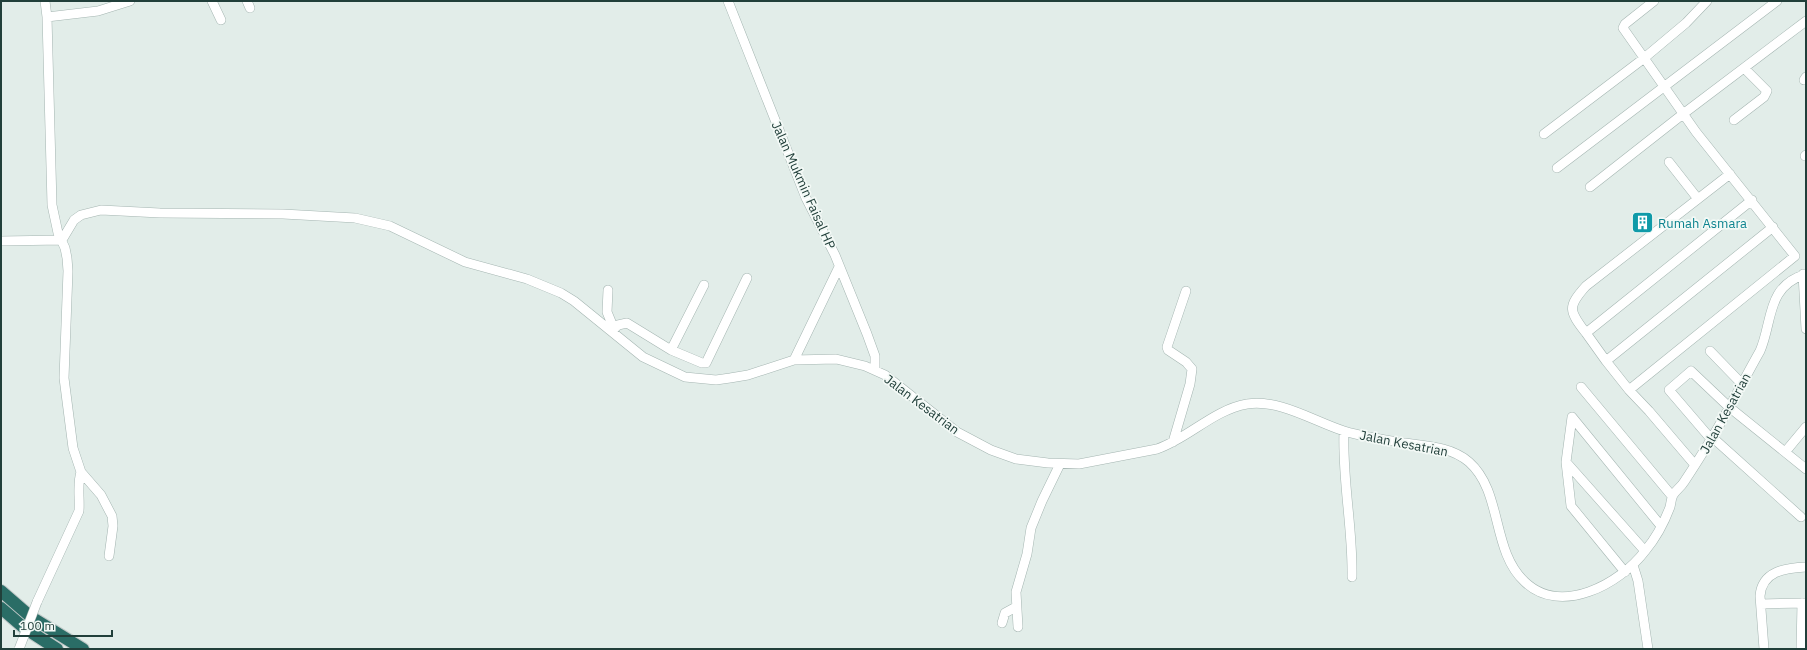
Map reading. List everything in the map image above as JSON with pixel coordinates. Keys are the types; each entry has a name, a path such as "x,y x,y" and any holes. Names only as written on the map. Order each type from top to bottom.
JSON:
{"highway":[{"path":"1,591 31,617 83,649"},
{"path":"1,608 23,627 58,649"}],"street":[{"path":"45,1 47,17 51,147 50,180 53,212 58,233 66,253 68,271 64,378 73,448 81,472 101,495 112,516 113,526 109,556"},
{"path":"47,17 98,11 130,1"},
{"path":"212,1 221,20"},
{"name":"Jalan Mukmin Faisal HP","path":"728,1 806,198 839,268 873,350 876,362 875,370"},
{"path":"1629,390 1795,256 1683,114 1643,59 1623,28 1625,24 1654,1"},
{"path":"1544,134 1643,59 1686,23 1707,1"},
{"path":"1556,168 1664,88 1777,1"},
{"path":"1590,187 1683,114 1806,21"},
{"path":"1734,120 1764,97 1767,91 1744,68"},
{"path":"1669,162 1698,199"},
{"path":"1694,466 1606,361 1572,314 1572,303 1586,286 1730,174"},
{"path":"1586,333 1752,200"},
{"name":"Jalan Kesatrian","path":"62,240 74,220 81,215 100,210 160,213 283,214 354,218 390,226 466,262 528,279 561,293 574,300 613,330 643,357 685,377 716,380 730,378 748,375 794,360 836,359 853,362 875,370 894,382 957,432 991,450 1016,459 1060,464 1079,464 1104,460 1157,449 1173,442 1220,413 1248,404 1276,406 1344,431 1382,440 1445,449 1463,457 1471,463 1487,487 1499,530 1516,571 1523,581 1535,591 1552,597 1574,596 1608,583 1629,569 1645,551 1661,526 1671,504 1672,496 1712,438 1763,342 1770,308 1775,298 1784,287 1805,274"},
{"path":"1606,361 1773,227"},
{"path":"1,242 62,240"},
{"path":"794,360 839,268"},
{"path":"1805,274 1803,297 1806,329"},
{"path":"608,290 607,312 613,330 621,324 627,323 671,350 706,363 747,278"},
{"path":"671,350 704,285"},
{"path":"1173,442 1190,384 1192,369 1186,362 1168,350 1167,347 1186,291"},
{"path":"1710,351 1741,383"},
{"path":"1801,516 1712,438 1669,390 1691,371 1729,407 1786,451 1806,469"},
{"path":"1581,387 1672,496"},
{"path":"1648,649 1638,581 1629,569 1571,506 1566,462 1572,417 1661,526"},
{"path":"1786,451 1806,427"},
{"path":"1344,431 1344,471 1352,532 1352,577"},
{"path":"1566,462 1645,551"},
{"path":"1018,627 1016,592 1033,522 1060,464"},
{"path":"19,649 37,602 78,512 80,498 79,478 81,472"},
{"path":"1764,649 1761,588 1769,576 1785,569 1806,567"},
{"path":"1761,604 1804,603 1804,639 1801,649"},
{"path":"1002,623 1005,613 1016,607"}],"place":[{"name":"Rumah Asmara","path":"1643,223"}]}
